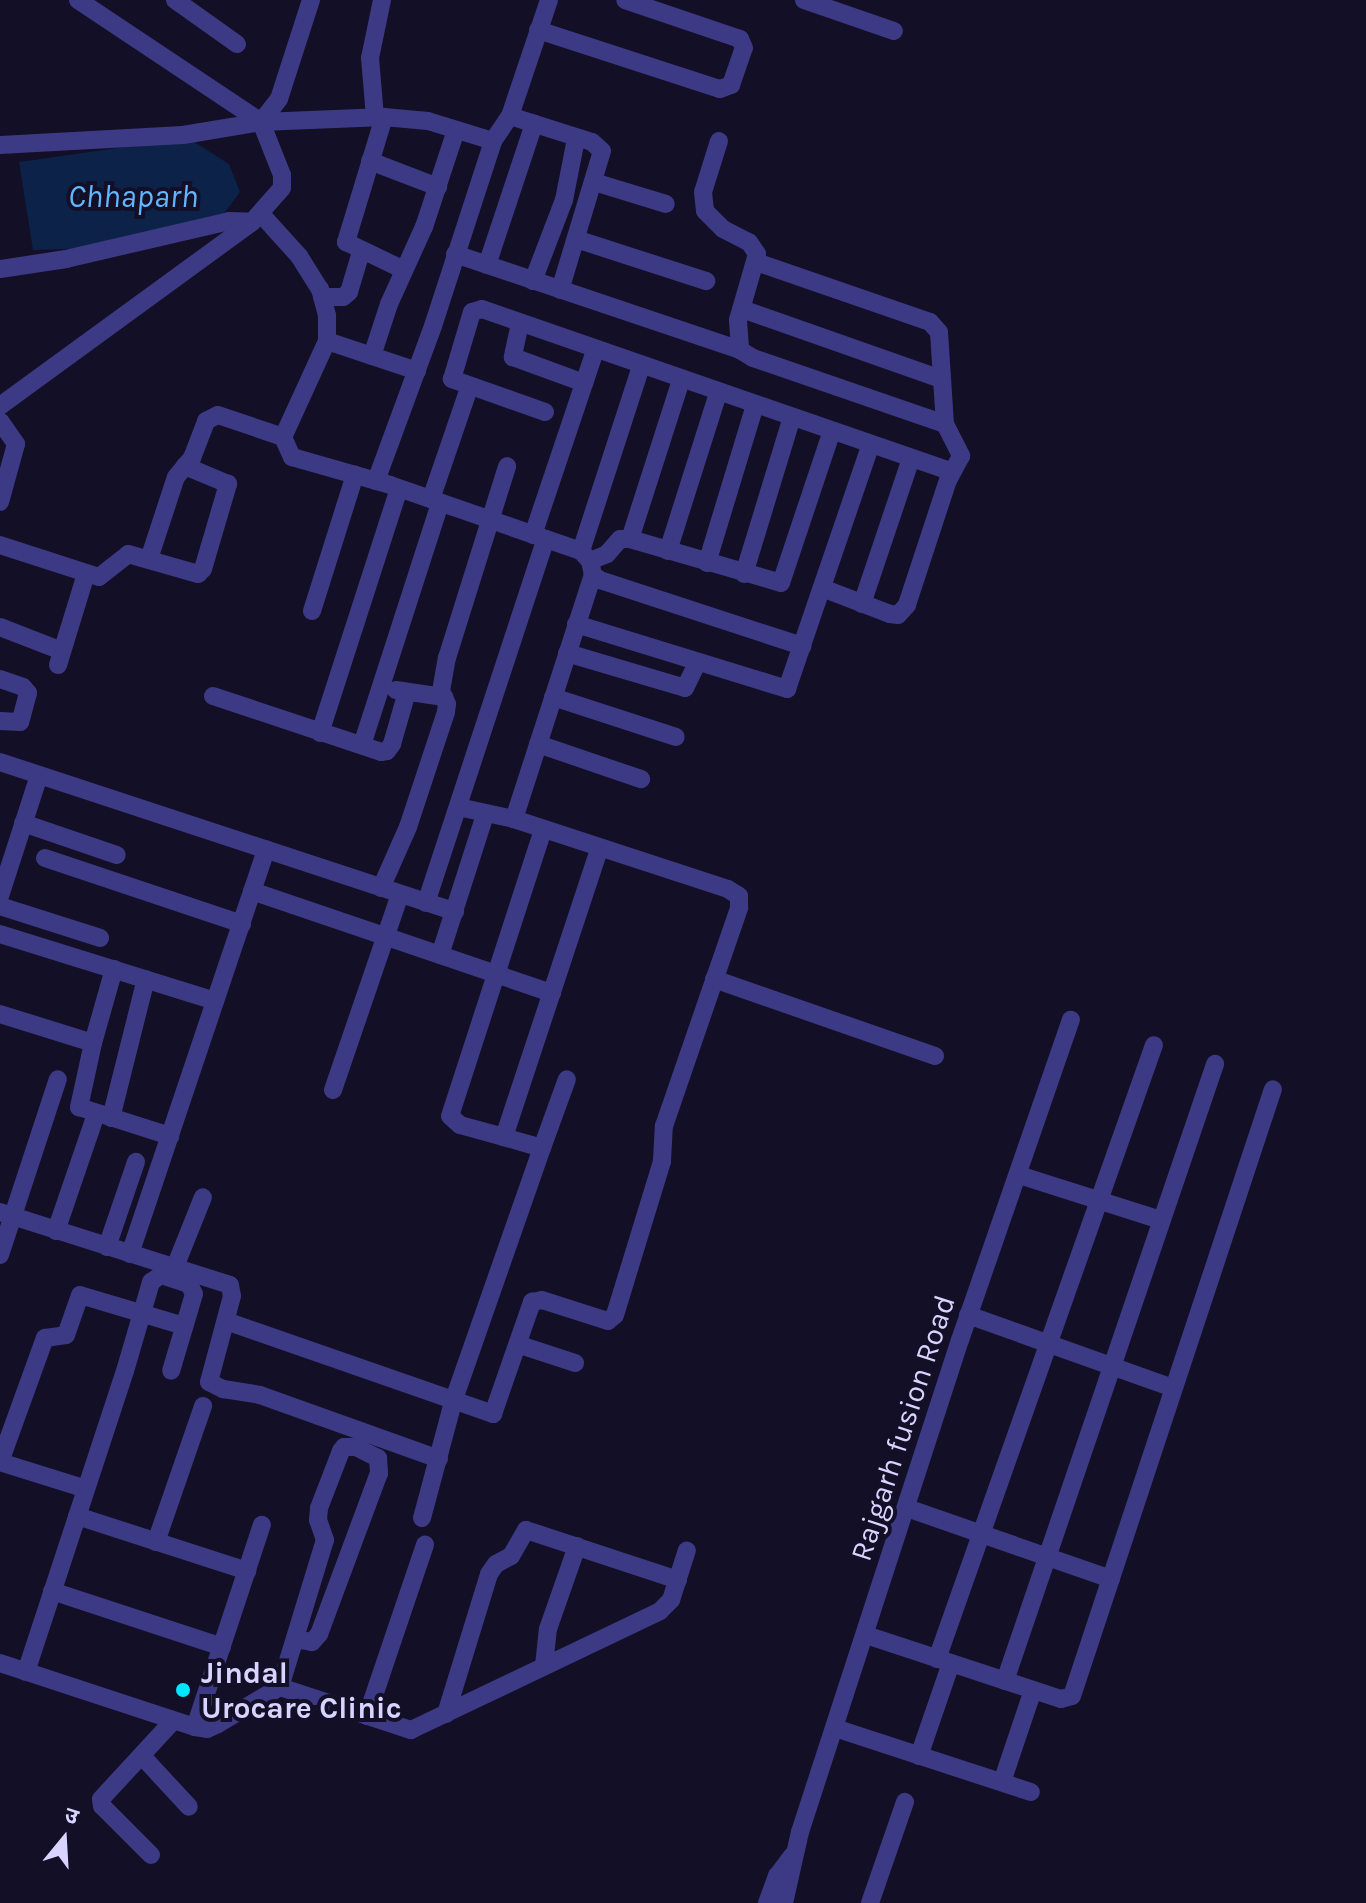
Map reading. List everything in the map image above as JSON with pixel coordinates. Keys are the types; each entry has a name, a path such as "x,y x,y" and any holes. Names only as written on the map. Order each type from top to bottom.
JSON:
{"street":[{"path":"0,406 256,218 282,188 282,175 261,122 78,0"},
{"path":"175,0 237,44"},
{"path":"261,122 279,99 311,0"},
{"path":"382,0 370,58 380,117 370,161 346,236 350,247 404,270"},
{"path":"376,481 428,341 493,141 510,116 549,0"},
{"path":"538,30 720,89 731,85 744,48 740,39 625,0"},
{"path":"804,0 894,31"},
{"path":"510,116 592,142 602,151 560,290"},
{"path":"0,145 208,133 261,122 380,117 428,121 493,141"},
{"path":"487,265 534,124"},
{"path":"372,356 438,187 456,130"},
{"path":"533,281 564,200 576,139"},
{"path":"719,141 703,192 705,211 723,229 754,248 756,262 737,329 740,350"},
{"path":"370,161 438,187"},
{"path":"594,182 666,204"},
{"path":"0,269 66,259 229,221 256,218 299,256 322,297 327,316 327,341 283,437"},
{"path":"576,239 706,281"},
{"path":"322,297 343,297 349,292 361,252"},
{"path":"455,254 740,350 753,358 945,424"},
{"path":"756,262 930,322 939,332 945,424 961,456 952,472 903,611 890,614 822,588"},
{"path":"545,412 469,388 452,379 458,352 476,308 952,472"},
{"path":"742,309 941,379"},
{"path":"520,323 513,357 584,383"},
{"path":"327,341 417,371"},
{"path":"428,341 458,352"},
{"path":"426,903 458,807 595,351"},
{"path":"514,819 576,624 588,562 641,366"},
{"path":"630,539 681,380"},
{"path":"362,745 469,388"},
{"path":"668,551 718,393"},
{"path":"707,563 755,405"},
{"path":"149,559 176,477 196,451 211,417 218,415 283,437 292,457 376,481 539,537 588,562 802,646"},
{"path":"744,574 792,417"},
{"path":"0,421 16,444 0,502"},
{"path":"588,562 607,554 620,539 630,539 744,574 778,583 783,581 832,431"},
{"path":"576,624 785,690 871,444"},
{"path":"862,604 911,458"},
{"path":"0,545 99,577 128,554 190,574 203,569 228,484 185,466"},
{"path":"381,888 408,827 446,712 442,683 447,658 507,466"},
{"path":"312,611 355,475"},
{"path":"320,733 399,489"},
{"path":"0,627 60,658 86,574"},
{"path":"567,653 685,688 697,663"},
{"path":"0,679 23,687 28,693 20,722 0,721"},
{"path":"381,687 444,697"},
{"path":"213,696 320,733 387,751 407,692"},
{"path":"553,697 676,737"},
{"path":"538,744 641,779"},
{"path":"0,762 455,912"},
{"path":"0,895 39,775"},
{"path":"226,1321 487,1414 496,1412 530,1308 536,1300 601,1319 612,1320 615,1315 662,1161 664,1126 739,908 739,896 728,889 514,819 458,807"},
{"path":"440,955 485,815"},
{"path":"0,829 21,829 117,855"},
{"path":"542,1148 450,1119 543,830"},
{"path":"504,1137 600,847"},
{"path":"130,1254 266,849"},
{"path":"45,858 242,924"},
{"path":"252,891 385,939 552,993"},
{"path":"333,1090 400,894"},
{"path":"0,906 100,938"},
{"path":"0,934 215,1001"},
{"path":"114,969 77,1103 104,1116 170,1136"},
{"path":"56,1231 104,1116 146,979"},
{"path":"714,979 935,1056"},
{"path":"0,1014 93,1043"},
{"name":"Rajgarh fusion Road","path":"781,1903 777,1876 793,1855 968,1315 1071,1020"},
{"path":"919,1756 980,1533 1154,1045"},
{"path":"1005,1681 1215,1064"},
{"path":"0,1255 6,1214 58,1079"},
{"path":"422,1518 453,1402 567,1079"},
{"path":"866,1635 1061,1699 1072,1696 1273,1089"},
{"path":"107,1247 136,1162"},
{"path":"1019,1175 1161,1220"},
{"path":"175,1267 203,1197"},
{"path":"6,1214 230,1285 232,1296 208,1377 214,1386 260,1395 439,1459"},
{"path":"26,1672 151,1282 161,1275 193,1287 171,1371"},
{"path":"86,1489 0,1462 45,1338 66,1335 80,1295 184,1326"},
{"path":"968,1315 1173,1388"},
{"path":"520,1345 575,1363"},
{"path":"156,1542 203,1406"},
{"path":"0,1663 173,1721 207,1729 280,1687 325,1540 318,1520 319,1508 341,1451 344,1447 356,1447 378,1458 379,1473 319,1634 312,1642 295,1639"},
{"path":"907,1508 1111,1579"},
{"path":"77,1516 247,1571"},
{"path":"195,1727 262,1525"},
{"path":"446,1714 492,1568 511,1556 526,1530 678,1580"},
{"path":"367,1716 425,1545"},
{"path":"544,1666 548,1629 577,1546"},
{"path":"280,1687 411,1730 660,1611 671,1600 687,1550"},
{"path":"52,1591 222,1647"},
{"path":"1002,1782 1033,1690"},
{"path":"151,1855 102,1806 101,1799 173,1721"},
{"path":"835,1728 1031,1792"},
{"path":"142,1756 189,1807"},
{"path":"870,1903 905,1802"}],"water":[{"name":"Chhaparh","path":"188,138 229,164 240,192 217,223 140,247 33,250 19,162"}],"place":[{"name":"Jindal Urocare Clinic","path":"183,1690"}]}
